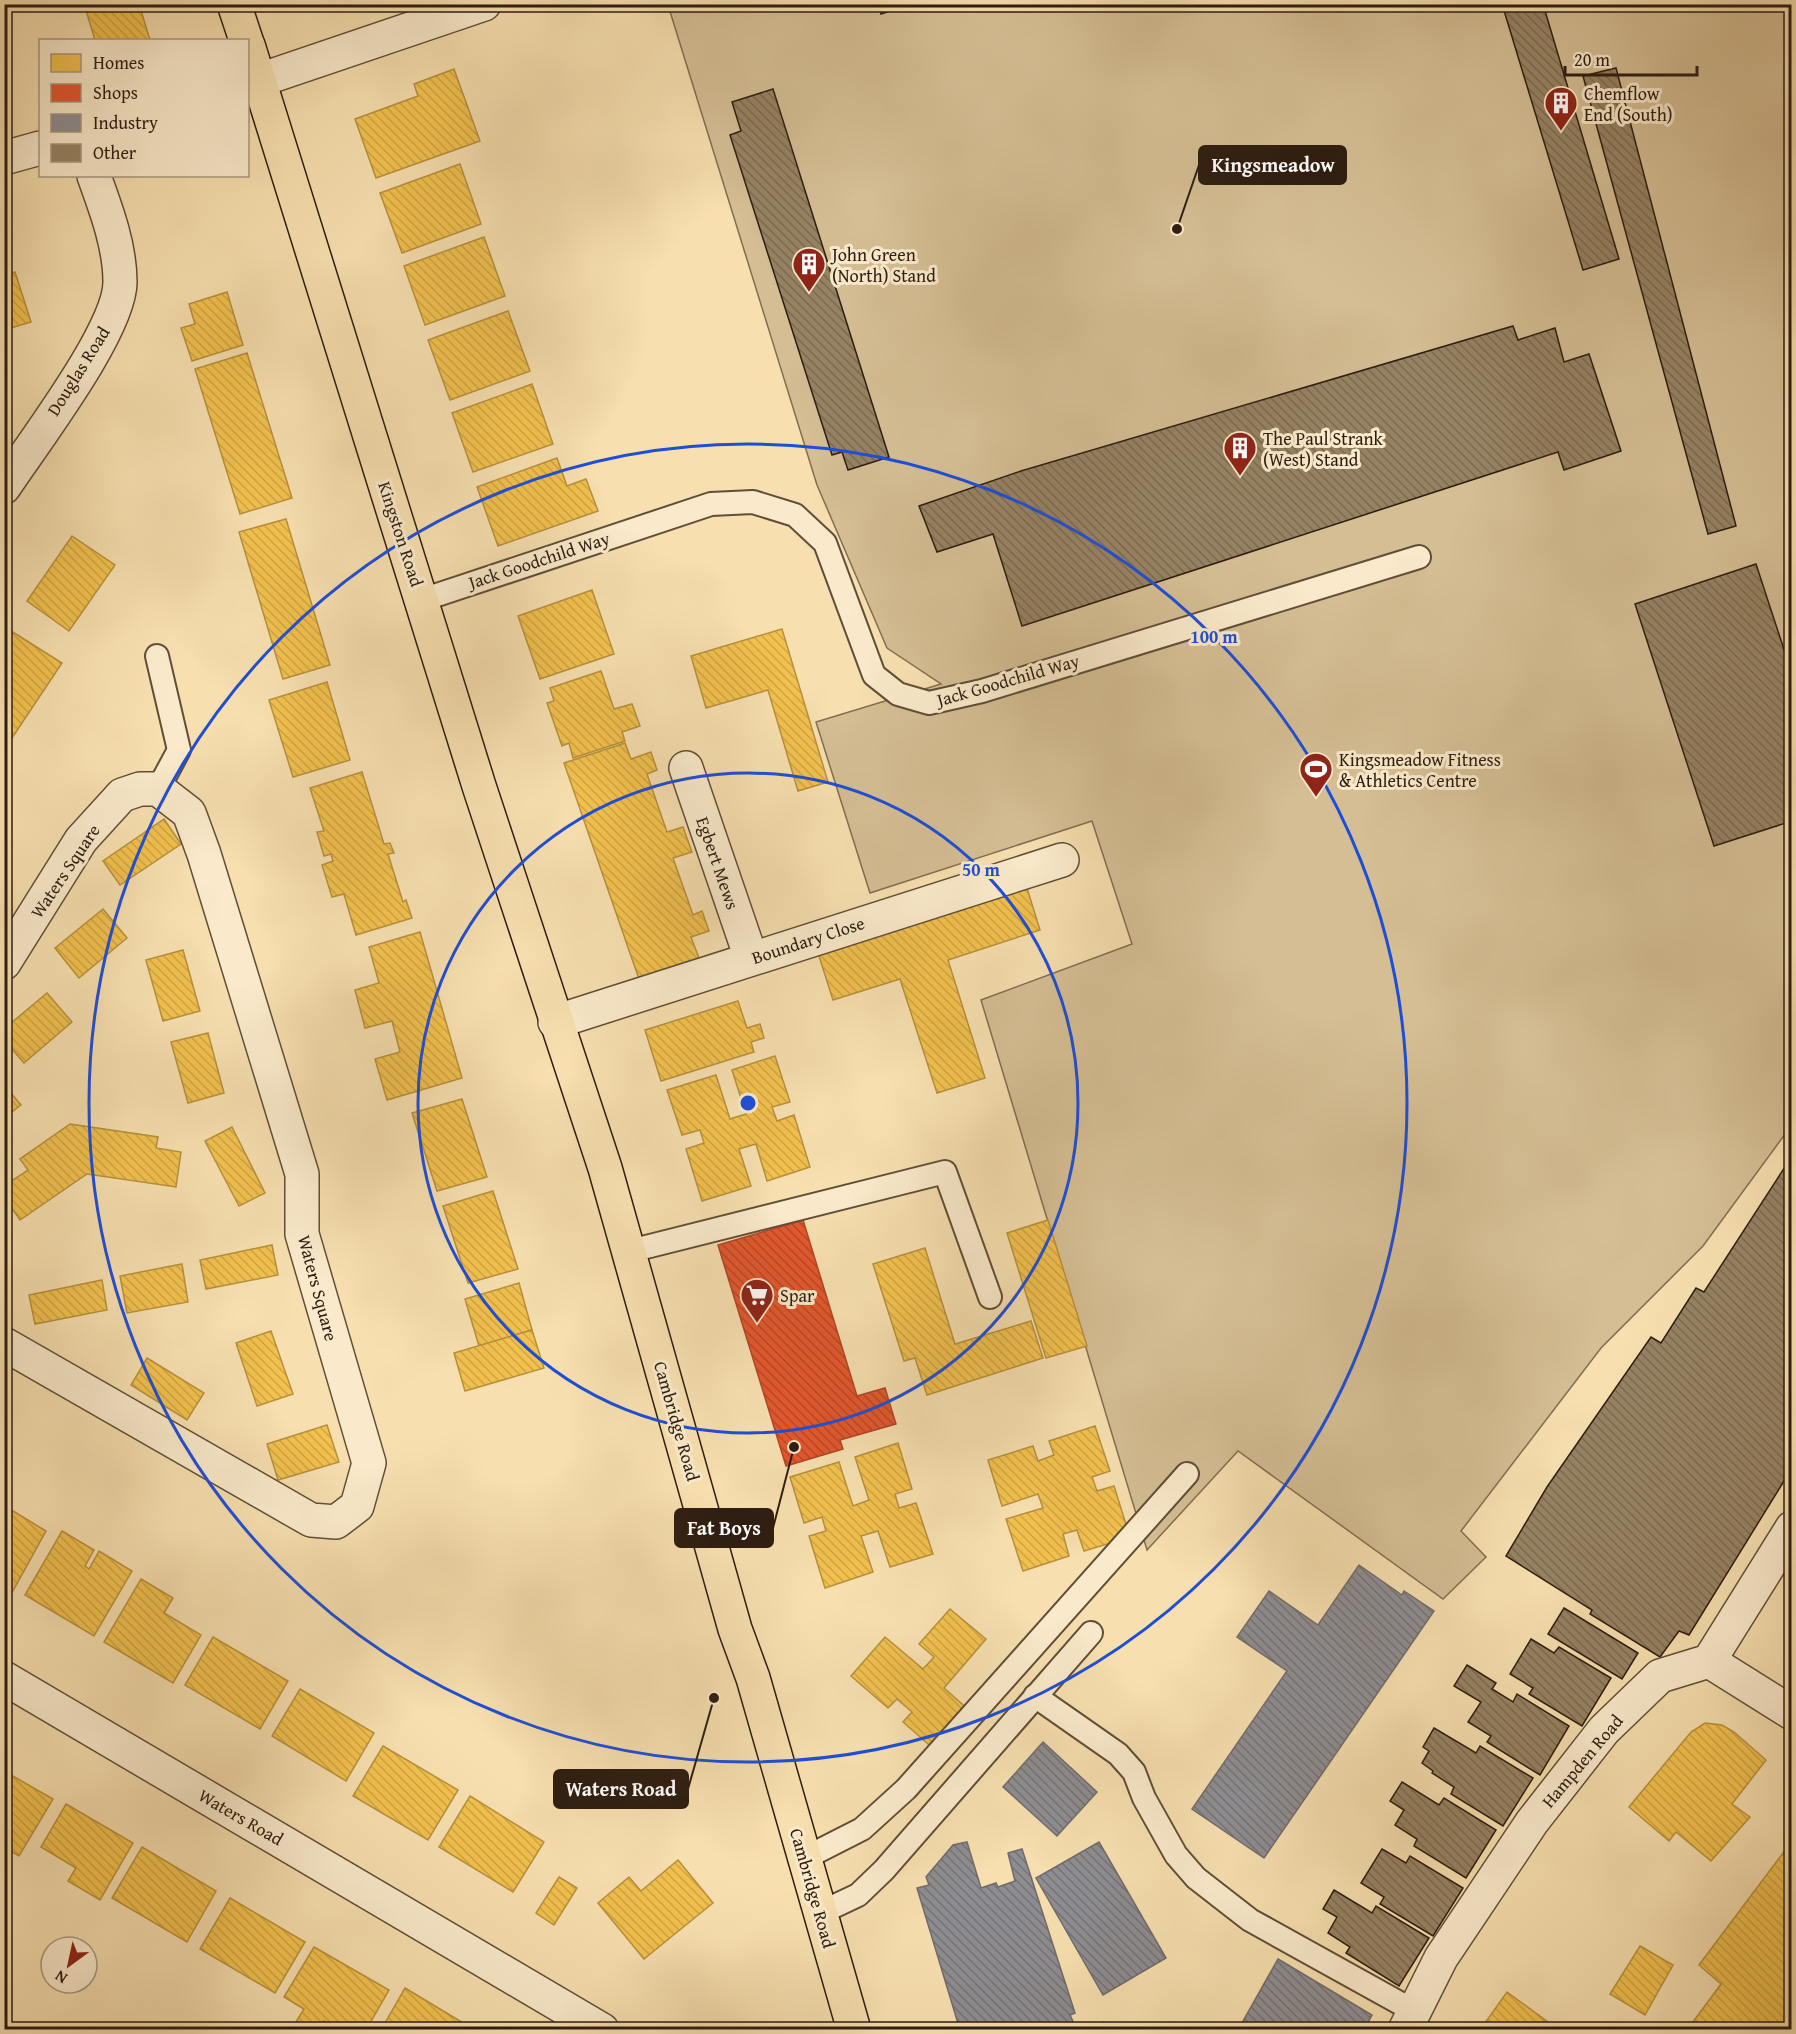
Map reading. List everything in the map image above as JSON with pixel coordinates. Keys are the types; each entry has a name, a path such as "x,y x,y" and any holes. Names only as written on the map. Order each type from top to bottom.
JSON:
{"main road":[{"name":"Kingston Road","path":"234,4 246,39"},
{"name":"Kingston Road","path":"249,54 254,82 422,600 555,1022"},
{"name":"Cambridge Road","path":"555,1022 605,1168 630,1251 735,1629 753,1678 854,2030"}],"street":[{"path":"254,82 484,4"},
{"path":"4,158 39,148"},
{"name":"Douglas Road","path":"4,487 106,331 120,283 111,226 94,177"},
{"name":"Egbert Mews","path":"686,768 751,958"},
{"name":"Waters Square","path":"4,963 81,840 122,795 140,789 158,789 189,813 204,854 302,1174 302,1234 369,1463 357,1506 336,1522 311,1520 4,1344"},
{"name":"Boundary Close","path":"555,1022 1062,860"},
{"path":"1791,1528 1709,1661 1791,1713"},
{"name":"Hampden Road","path":"1409,2020 1441,1958 1532,1822 1604,1730 1660,1676 1709,1661"},
{"name":"Waters Road","path":"4,1678 602,2030"}],"lane":[{"name":"Jack Goodchild Way","path":"422,600 711,504 753,502 795,515 825,543 874,675 898,694 929,703 982,691 1419,557"},
{"path":"157,656 179,750 158,789"},
{"path":"630,1251 945,1172 990,1297"},
{"path":"804,1858 862,1829 906,1789 1187,1474"},
{"path":"820,1912 858,1895 884,1870 1091,1633"},
{"path":"1035,1696 1118,1754 1134,1772 1144,1798 1176,1855 1196,1878 1250,1920 1409,2020"}],"shaded area":[{"name":"Kingsmeadow Fitness & Athletics Centre","path":"668,5 1791,5 1791,1126 1703,1246 1601,1348 1461,1531 1486,1557 1443,1599 1238,1451 1147,1550 981,1000 1132,944 1092,821 870,893 816,722 941,684 887,648 817,485"}],"building: Homes":[{"path":"84,4 139,4 150,39 95,39"},
{"path":"454,69 480,141 376,178 355,119 418,96 414,84"},
{"path":"460,164 481,224 402,253 380,193"},
{"path":"484,237 505,296 425,325 404,266"},
{"path":"15,272 31,322 4,330 4,276"},
{"path":"227,292 243,345 192,361 181,328 195,324 189,304"},
{"path":"508,311 530,371 450,400 428,340"},
{"path":"247,353 292,498 240,514 195,369"},
{"path":"532,384 553,444 473,472 452,413"},
{"path":"557,458 567,486 586,479 598,511 498,546 477,487"},
{"path":"286,519 330,665 283,679 239,532"},
{"path":"72,536 115,565 69,631 27,601"},
{"path":"592,590 614,654 540,679 518,616"},
{"path":"8,629 62,663 4,750 4,635"},
{"path":"782,629 828,782 798,791 768,690 706,708 691,656"},
{"path":"601,671 614,709 632,704 640,726 622,732 625,741 573,758 569,743 562,746 547,703 554,701 550,688"},
{"path":"327,682 350,760 293,777 269,700"},
{"path":"625,743 631,759 651,752 657,770 647,774 667,832 683,827 692,852 673,858 693,915 702,911 709,931 691,937 699,958 639,979 564,763"},
{"path":"362,772 384,844 390,843 394,853 388,854 403,902 406,900 412,918 356,935 344,894 332,897 322,865 333,861 331,854 324,856 317,832 324,831 310,788"},
{"path":"164,819 181,844 120,885 103,861"},
{"path":"1027,888 1040,930 948,960 985,1078 937,1093 900,979 833,1000 818,953"},
{"path":"103,909 127,938 79,978 55,948"},
{"path":"420,932 462,1078 387,1100 375,1059 400,1052 392,1021 365,1028 355,990 379,983 369,947"},
{"path":"183,950 200,1011 163,1021 146,960"},
{"path":"47,993 72,1022 24,1063 4,1040 4,1029"},
{"path":"738,1001 747,1028 760,1024 764,1038 751,1042 754,1052 661,1081 645,1030"},
{"path":"208,1033 224,1093 188,1103 171,1042"},
{"path":"775,1056 790,1102 772,1107 777,1121 794,1115 810,1167 767,1181 756,1144 739,1149 751,1186 702,1201 686,1149 704,1143 700,1130 682,1135 667,1090 716,1075 730,1119 746,1114 732,1070"},
{"path":"4,1085 21,1105 4,1118"},
{"path":"462,1099 487,1177 437,1191 412,1113"},
{"path":"70,1124 158,1137 156,1148 181,1152 176,1187 87,1174 20,1220 4,1197 4,1186 28,1170 20,1159"},
{"path":"232,1127 265,1193 239,1206 205,1141"},
{"path":"493,1191 518,1269 468,1283 443,1206"},
{"path":"1048,1220 1087,1346 1046,1358 1007,1233"},
{"path":"272,1245 278,1275 206,1289 200,1260"},
{"path":"925,1248 955,1344 1031,1321 1043,1358 927,1395 915,1358 904,1361 873,1264"},
{"path":"182,1264 188,1302 127,1313 120,1276"},
{"path":"102,1280 107,1310 35,1324 29,1295"},
{"path":"519,1283 532,1330 479,1346 465,1299"},
{"path":"532,1330 544,1368 465,1391 454,1353"},
{"path":"271,1331 293,1394 257,1406 236,1343"},
{"path":"147,1358 204,1393 187,1420 131,1385"},
{"path":"327,1425 339,1462 278,1480 267,1444"},
{"path":"1095,1426 1110,1471 1092,1477 1097,1491 1114,1486 1130,1537 1084,1551 1077,1530 1063,1534 1069,1556 1023,1571 1006,1519 1043,1508 1038,1494 1002,1506 988,1460 1033,1446 1038,1461 1054,1455 1049,1441"},
{"path":"898,1443 912,1489 895,1494 899,1508 916,1503 933,1554 890,1567 878,1531 861,1536 873,1572 825,1588 809,1536 826,1531 822,1517 804,1523 790,1477 839,1462 853,1506 869,1500 855,1457"},
{"path":"13,1511 46,1531 9,1598 4,1596 4,1519 8,1520"},
{"path":"62,1531 94,1550 85,1566 89,1569 99,1551 132,1571 94,1636 25,1595"},
{"path":"141,1579 173,1598 164,1613 201,1635 173,1683 104,1642"},
{"path":"950,1609 986,1639 944,1688 970,1711 936,1751 903,1722 912,1712 897,1699 888,1708 851,1676 885,1637 923,1669 934,1657 919,1644"},
{"path":"213,1637 288,1681 260,1729 185,1685"},
{"path":"300,1689 374,1733 346,1781 272,1736"},
{"path":"1705,1723 1722,1725 1734,1732 1766,1760 1732,1804 1750,1817 1711,1861 1676,1832 1669,1841 1629,1807 1691,1732"},
{"path":"383,1746 458,1790 428,1840 353,1796"},
{"path":"4,1771 53,1799 19,1856 4,1847"},
{"path":"470,1796 544,1842 513,1892 439,1847"},
{"path":"66,1804 133,1843 100,1900 68,1881 76,1868 41,1847"},
{"path":"1792,1841 1792,2030 1785,2030 1779,2024 1775,2030 1687,2030 1721,1984 1699,1965"},
{"path":"142,1847 216,1891 187,1942 112,1898"},
{"path":"678,1860 713,1903 644,1959 598,1903 629,1877 641,1891"},
{"path":"559,1877 577,1888 554,1925 536,1913"},
{"path":"230,1898 305,1942 275,1993 200,1949"},
{"path":"1640,1946 1673,1965 1645,2015 1610,1994"},
{"path":"314,1947 389,1990 366,2030 339,2030 324,2021 319,2030 291,2030 304,2009 284,1997"},
{"path":"405,1988 475,2030 381,2030"},
{"path":"1507,1992 1559,2030 1480,2030"}],"building: Shops":[{"path":"803,1220 857,1396 885,1388 896,1424 840,1440 843,1449 786,1466 718,1245"}],"building: Industry":[{"path":"1359,1565 1402,1595 1404,1591 1434,1611 1264,1858 1192,1809 1287,1671 1237,1637 1269,1591 1318,1625"},
{"path":"1043,1742 1097,1792 1057,1836 1003,1787"},
{"path":"967,1842 981,1888 996,1883 998,1887 1015,1881 1008,1853 1022,1849 1075,2013 1070,2015 1077,2030 960,2030 917,1888 929,1885 926,1877 953,1845"},
{"path":"1099,1842 1166,1958 1103,1995 1036,1878"},
{"path":"1278,1959 1372,2015 1364,2030 1238,2030"},
{"path":"1104,2022 1106,2030 1079,2030"}],"building: Other":[{"path":"878,4 912,4 881,14"},
{"name":"Chemflow End (South)","path":"1502,4 1543,4 1619,259 1583,270"},
{"path":"1616,68 1736,526 1708,534 1583,76"},
{"name":"John Green (North) Stand","path":"773,89 889,457 848,470 842,452 832,455 730,135 741,131 732,102"},
{"name":"The Paul Strank (West) Stand","path":"1513,326 1518,340 1555,328 1564,362 1589,354 1621,451 1564,470 1558,452 1022,626 993,534 937,552 919,506 1021,471"},
{"path":"1756,564 1792,674 1792,821 1714,846 1635,604"},
{"path":"1792,1156 1792,1468 1689,1635 1679,1631 1660,1657 1590,1614 1592,1610 1506,1556 1547,1487 1651,1337 1661,1343 1696,1288 1704,1292"},
{"path":"1564,1608 1638,1653 1622,1679 1548,1634"},
{"path":"1531,1639 1554,1653 1559,1647 1611,1678 1582,1726 1529,1694 1533,1688 1510,1674"},
{"path":"1467,1665 1496,1683 1492,1689 1513,1702 1517,1694 1569,1726 1540,1775 1487,1742 1491,1736 1468,1722 1481,1702 1454,1686"},
{"path":"1434,1728 1476,1753 1480,1746 1533,1778 1503,1826 1451,1794 1454,1787 1432,1773 1433,1771 1422,1763 1429,1751 1423,1747"},
{"path":"1402,1782 1439,1805 1444,1798 1496,1830 1466,1878 1414,1846 1417,1839 1395,1825 1404,1810 1390,1801"},
{"path":"1382,1849 1406,1863 1410,1856 1463,1888 1433,1936 1380,1904 1384,1897 1361,1883"},
{"path":"1334,1890 1372,1913 1376,1906 1429,1938 1399,1986 1346,1953 1350,1947 1328,1933 1337,1917 1323,1909"}],"place":[{"name":"Chemflow End (South)","path":"1561,132"},
{"name":"Kingsmeadow","path":"1177,229"},
{"name":"John Green (North) Stand","path":"809,293"},
{"name":"The Paul Strank (West) Stand","path":"1240,477"},
{"name":"Kingsmeadow Fitness & Athletics Centre","path":"1316,798"},
{"name":"Spar","path":"757,1324"},
{"name":"Fat Boys","path":"794,1447"},
{"name":"Waters Road","path":"714,1698"}]}
